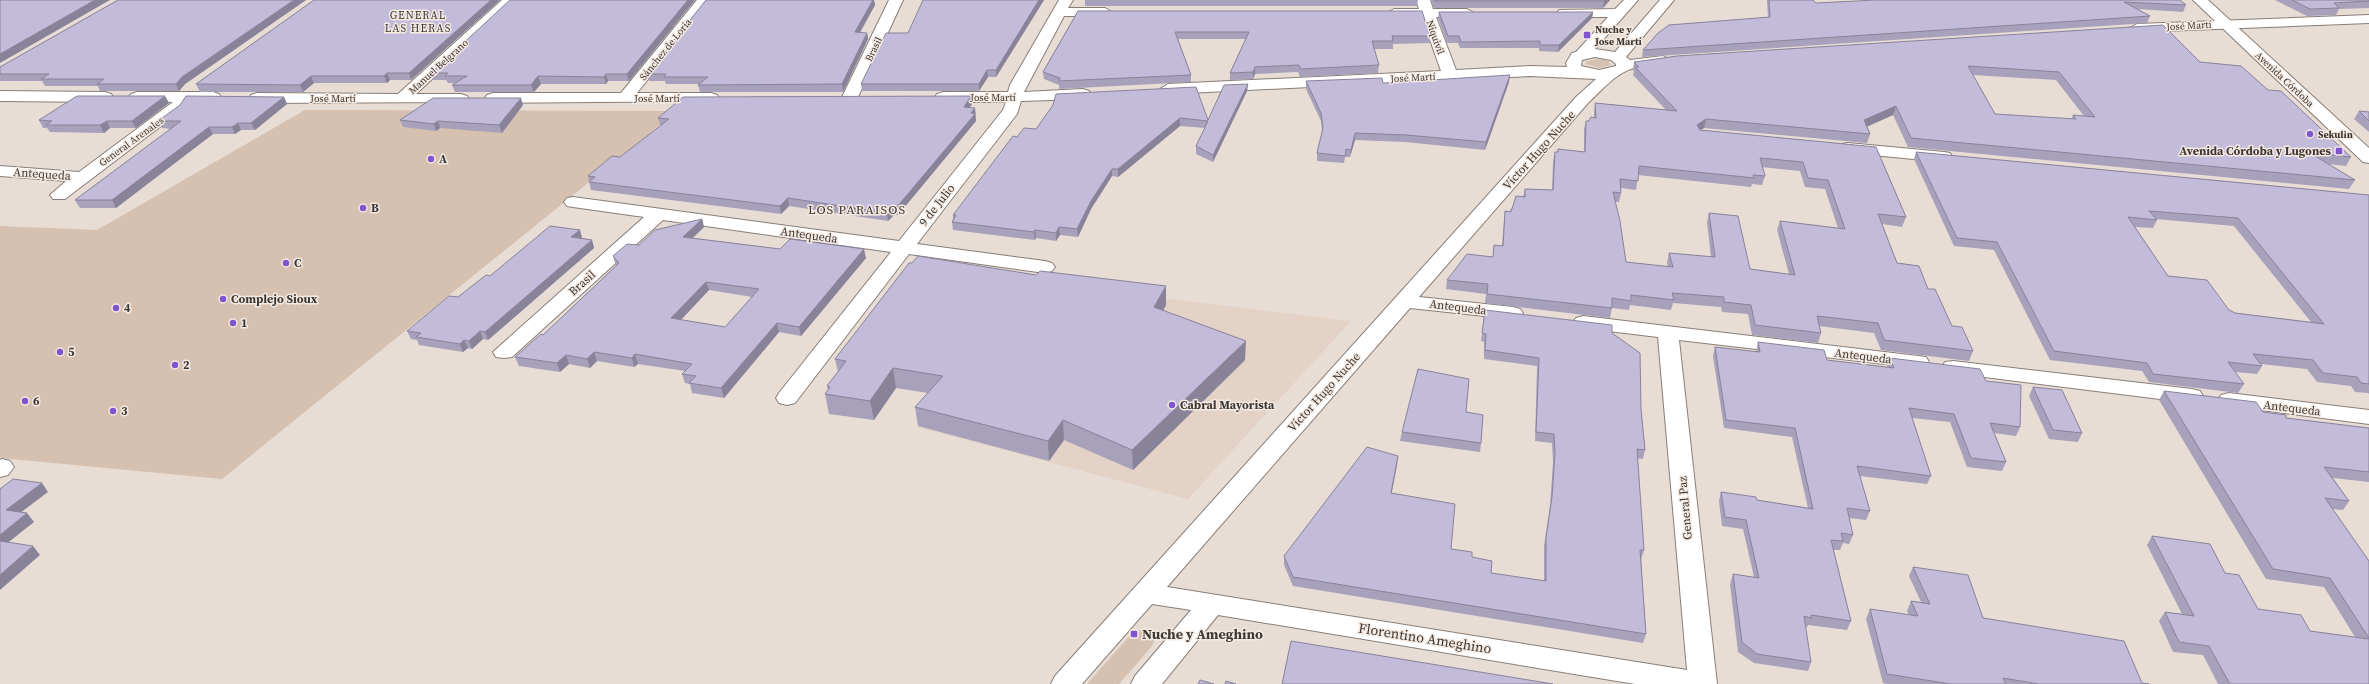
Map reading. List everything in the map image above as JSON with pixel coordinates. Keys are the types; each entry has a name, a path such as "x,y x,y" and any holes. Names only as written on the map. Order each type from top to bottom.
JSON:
{"main road":[{"name":"Avenida Córdoba","path":"2200,0 2369,158"}],"street":[{"name":"Manuel Belgrano","path":"402,99 510,0"},
{"name":"Sánchez de Loria","path":"625,98 704,0"},
{"name":"Brasil","path":"866,97 842,97 896,0"},
{"path":"1579,65 1631,0"},
{"name":"Víctor Hugo Nuche","path":"1065,684 1582,100 1618,63 1667,0"},
{"path":"1062,6 1122,12"},
{"name":"9 de Julio","path":"787,398 1011,111 1018,85 1062,6"},
{"path":"1380,13 1425,6 1481,13"},
{"name":"Niquivil","path":"1425,6 1450,75"},
{"path":"1550,13 1620,13"},
{"name":"José Martí","path":"2121,29 2369,18"},
{"path":"1579,65 1601,53 1618,63"},
{"path":"1579,65 1618,63"},
{"name":"José Martí","path":"1149,90 1530,71 1579,65"},
{"name":"Víctor Hugo Nuche","path":"1579,65 1584,83 1582,100"},
{"name":"General Arenales","path":"59,195 177,108 185,97 198,84"},
{"name":"José Martí","path":"928,97 1014,97 1102,93"},
{"name":"José Martí","path":"0,96 402,99 726,98"},
{"path":"1830,146 1957,158"},
{"name":"Antequeda","path":"0,172 83,177"},
{"name":"Antequeda","path":"573,202 1045,267"},
{"name":"Brasil","path":"504,352 659,214"},
{"name":"Antequeda","path":"1405,300 1536,316"},
{"name":"Antequeda","path":"1560,319 2369,417"},
{"name":"General Paz","path":"1668,332 1702,684"},
{"name":"Florentino Ameghino","path":"1146,592 1702,684"},
{"path":"1145,684 1212,603"}],"shaded area":[{"path":"1598,59 1608,61 1611,65 1599,68 1585,64 1587,61"},
{"name":"Complejo Sioux","path":"305,110 677,111 222,479 0,458 0,226 97,230"},
{"path":"1046,284 1351,321 1188,499 917,427"},
{"path":"1142,630 1152,635 1154,641 1152,646 1119,684 1087,684 1133,632"}],"building":[{"path":"0,0 95,0 0,54"},
{"path":"118,0 294,0 182,77 176,84 97,84 104,79 41,79 49,74 0,74 0,67"},
{"path":"314,0 491,0 409,73 387,73 384,76 311,76 300,85 196,84"},
{"path":"510,0 688,0 627,74 606,74 604,77 538,76 531,85 452,85 467,76 445,76 448,73 431,73"},
{"path":"706,0 873,0 855,32 867,33 842,84 698,85 708,77 664,77 666,74 647,74"},
{"path":"923,0 1039,0 996,70 987,70 979,84 861,84 886,33 908,33"},
{"path":"1434,0 1605,0 1435,1"},
{"path":"1769,0 1813,0 1816,3 1876,0 2180,0 2186,5 2124,2 2150,16 1643,50 1658,33 1669,25 1770,17"},
{"path":"2292,0 2369,1 2334,3 2339,8 2310,9"},
{"path":"1078,11 1422,11 1430,36 1392,36 1393,41 1372,41 1379,65 1301,69 1299,65 1255,67 1253,72 1230,73 1249,32 1175,32 1191,75 1059,81 1060,78 1043,72"},
{"path":"1439,12 1593,12 1559,45 1540,45 1540,41 1461,42 1459,36 1448,36"},
{"path":"2163,25 2200,62 2241,66 2268,90 2281,91 2351,157 2310,153 2355,180 1911,138 1896,106 1864,120 1870,134 1706,119 1697,125 1700,130 1876,147 1906,217 1878,214 1897,263 1919,266 1928,289 1935,289 1952,326 1962,327 1973,351 1884,340 1878,323 1817,316 1821,333 1755,325 1751,305 1724,302 1724,297 1672,293 1674,300 1631,295 1631,301 1612,298 1612,308 1487,294 1488,284 1447,280 1467,254 1493,257 1494,245 1503,246 1505,211 1511,212 1516,196 1525,197 1525,189 1553,190 1555,152 1558,152 1558,149 1585,152 1586,121 1589,121 1591,117 1596,118 1595,103 1677,111 1635,67 1639,67 1634,62 1677,56","holes":["1968,66 2059,72 2095,117 2073,115 2076,119 1995,114","1760,158 1803,162 1808,178 1828,180 1845,229 1780,221 1795,275 1750,269 1738,216 1709,213 1715,257 1669,253 1673,267 1626,262 1620,221 1613,192 1621,193 1620,179 1638,181 1639,166 1754,178 1753,175 1765,176"]},
{"path":"1510,75 1486,142 1406,135 1355,133 1351,150 1346,149 1345,156 1317,153 1323,128 1321,113 1306,81 1382,78 1383,83"},
{"path":"1248,84 1213,155 1196,146 1208,121 1180,118 1118,169 1112,169 1091,201 1077,229 1059,227 1056,233 1035,230 1034,232 952,222 956,215 953,215 1013,136 1017,137 1024,128 1036,129 1053,105 1056,94 1196,87 1208,120 1224,85"},
{"path":"77,96 165,96 132,121 107,121 100,125 46,125 52,121 39,120"},
{"path":"186,96 284,97 251,123 238,123 232,127 209,127 112,200 75,200 181,121 158,121 180,105"},
{"path":"971,96 964,107 975,108 971,113 975,114 897,207 892,207 887,213 788,198 780,206 589,182 595,177 588,176 612,156 620,157 669,119 658,118 683,97"},
{"path":"433,98 521,98 499,125 438,121 434,124 400,120"},
{"path":"2359,111 2369,112 2369,121"},
{"path":"1916,152 2369,195 2369,384 2361,383 2357,377 2323,373 2313,360 2253,354 2262,366 2228,362 2244,384 2153,374 2147,363 2054,351 1997,242 1957,238","holes":["2149,211 2238,218 2324,324 2235,313 2229,310 2207,280 2168,276 2128,217 2157,220"]},
{"path":"702,219 683,237 780,249 790,239 864,249 799,327 777,323 721,388 689,383 696,376 682,374 692,364 635,354 632,358 594,352 587,359 566,355 557,363 515,357 541,334 543,335 619,263 613,256 627,244 639,245 655,230","holes":["706,282 759,289 725,327 671,318"]},
{"path":"550,226 580,230 571,237 592,240 485,332 480,331 469,341 464,340 460,344 416,337 421,333 407,331 449,296 458,297 486,275 490,276"},
{"path":"918,256 1036,275 1040,271 1166,286 1154,307 1246,341 1132,450 1063,420 1048,441 915,407 943,376 893,368 870,401 825,394 830,387 827,386 846,361 835,359 909,263 912,263"},
{"path":"1485,310 1612,325 1612,333 1640,353 1641,409 1645,450 1637,449 1644,550 1640,550 1646,634 1293,577 1284,556 1367,447 1398,456 1391,493 1455,504 1451,549 1472,552 1472,557 1492,561 1491,573 1546,581 1546,537 1552,497 1555,453 1554,434 1536,432 1539,358 1485,350 1486,334 1482,333"},
{"path":"1758,342 1824,350 1827,360 1894,368 1890,358 1980,369 1986,381 2021,385 2020,427 1990,423 2006,462 1971,458 1954,414 1909,408 1931,476 1857,466 1870,511 1847,508 1853,535 1841,533 1843,541 1831,540 1851,621 1811,615 1811,618 1804,616 1811,662 1757,654 1742,642 1733,574 1759,578 1746,520 1725,517 1721,492 1756,497 1757,500 1813,509 1795,428 1726,420 1715,347 1760,352"},
{"path":"1418,369 1469,379 1466,412 1483,415 1481,443 1402,432"},
{"path":"2033,387 2062,390 2082,433 2053,430"},
{"path":"2164,391 2256,402 2263,412 2286,415 2286,418 2369,428 2369,472 2324,467 2349,501 2325,498 2369,561 2369,638 2330,578 2273,569"},
{"path":"13,479 42,483 6,510 27,513 0,535 0,489"},
{"path":"2152,536 2210,544 2225,573 2239,575 2258,609 2301,615 2310,631 2369,639 2369,684 2230,684 2209,646 2179,642 2165,612 2194,616"},
{"path":"0,541 33,546 0,575"},
{"path":"1913,567 1968,575 1983,618 2124,641 2142,683 2149,684 2039,684 2003,678 2006,684 1951,684 1887,674 1870,609 1918,616 1911,601 1930,604"},
{"path":"1291,641 1553,684 1282,684"},
{"path":"1200,680 1214,684 1198,684"},
{"path":"1226,681 1236,684 1225,684"}],"place":[{"name":"Nuche y Jose Martí","path":"1587,35"},
{"name":"Sekulin","path":"2310,134"},
{"name":"Avenida Córdoba y Lugones","path":"2339,151"},
{"name":"A","path":"431,159"},
{"name":"B","path":"363,208"},
{"name":"C","path":"286,263"},
{"name":"Complejo Sioux","path":"223,299"},
{"name":"4","path":"116,308"},
{"name":"1","path":"233,323"},
{"name":"5","path":"60,352"},
{"name":"2","path":"175,365"},
{"name":"6","path":"25,401"},
{"name":"Cabral Mayorista","path":"1172,405"},
{"name":"3","path":"113,411"},
{"name":"Nuche y Ameghino","path":"1134,634"}],"district":[{"name":"GENERAL LAS HERAS","path":"418,21"},
{"name":"LOS PARAISOS","path":"857,209"}]}
